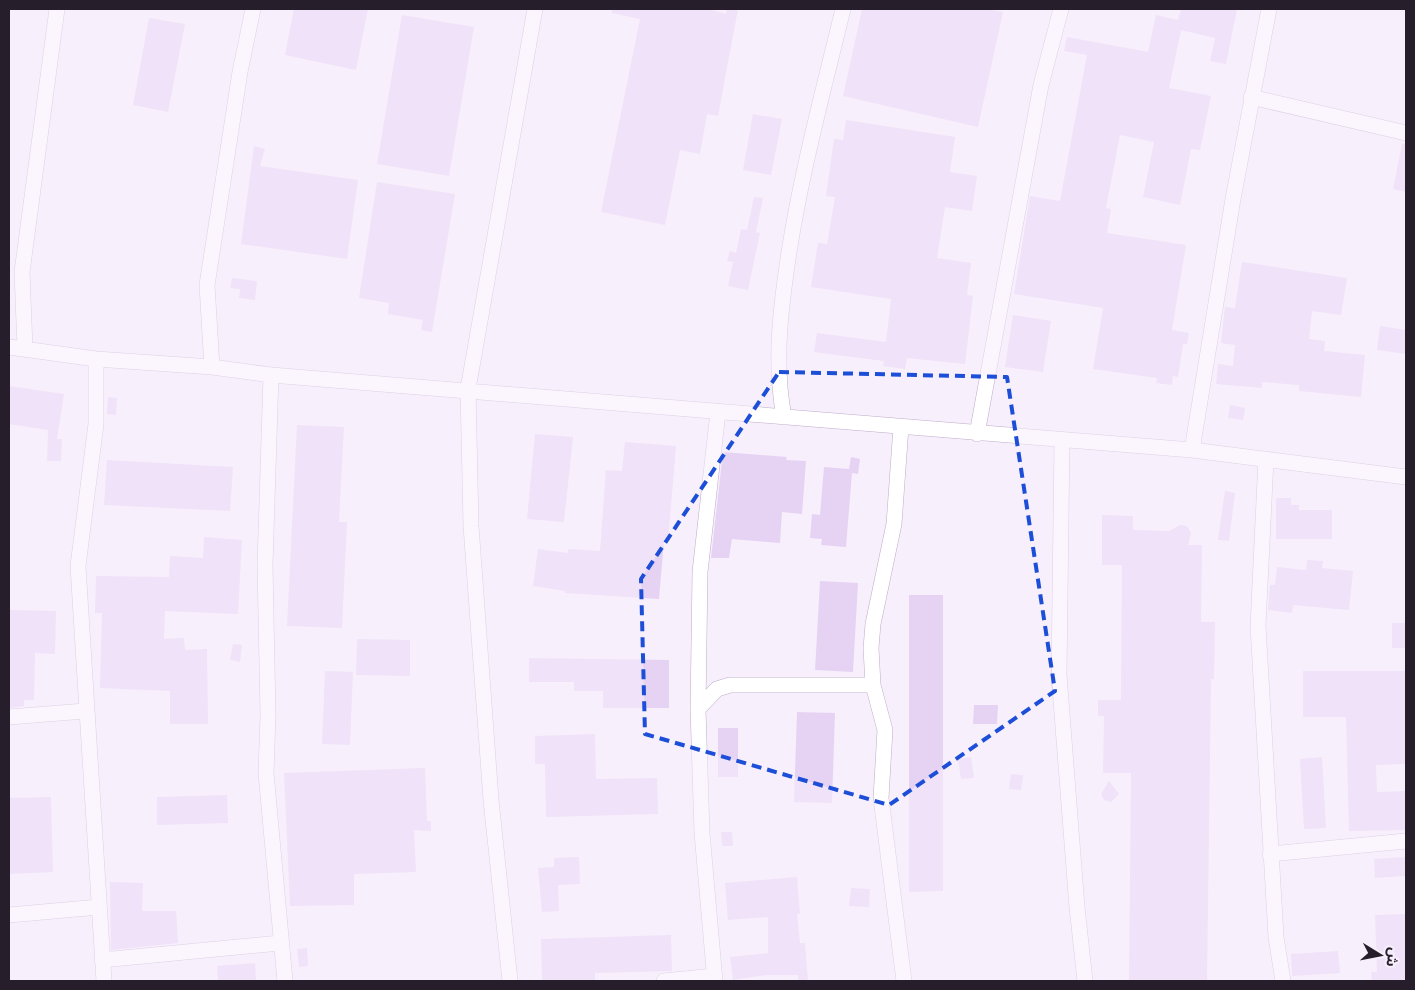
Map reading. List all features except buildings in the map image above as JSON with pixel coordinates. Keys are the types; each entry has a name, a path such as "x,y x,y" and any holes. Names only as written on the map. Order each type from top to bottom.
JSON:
{"street":[{"path":"25,348 22,272 57,9"},
{"path":"212,367 207,285 240,72 253,9"},
{"path":"510,981 491,800 472,546 468,390 535,9"},
{"path":"784,417 778,388 779,325 793,222 843,9"},
{"path":"977,434 1041,85 1061,9"},
{"path":"1192,450 1251,97 1269,9"},
{"path":"1251,97 1406,133"},
{"path":"9,347 96,360 212,367 270,375 1192,450 1406,477"},
{"path":"96,360 96,424 78,566 85,711 104,981"},
{"path":"270,375 265,565 268,716 266,773 280,943 285,981"},
{"path":"664,981 715,979 702,833 698,709 700,572 718,412"},
{"path":"900,427 894,524 873,624 871,648 873,685 885,730 881,798 904,981"},
{"path":"1062,440 1059,675 1077,907 1085,981"},
{"path":"1266,458 1258,626 1270,854 1276,937 1283,981"},
{"path":"698,709 717,689 730,685 873,685"},
{"path":"9,716 85,711"},
{"path":"1270,854 1406,841"},
{"path":"9,915 99,907"},
{"path":"102,960 280,943"}],"highlighted area":[{"path":"779,372 1007,377 1055,691 889,805 645,734 641,579"}]}
